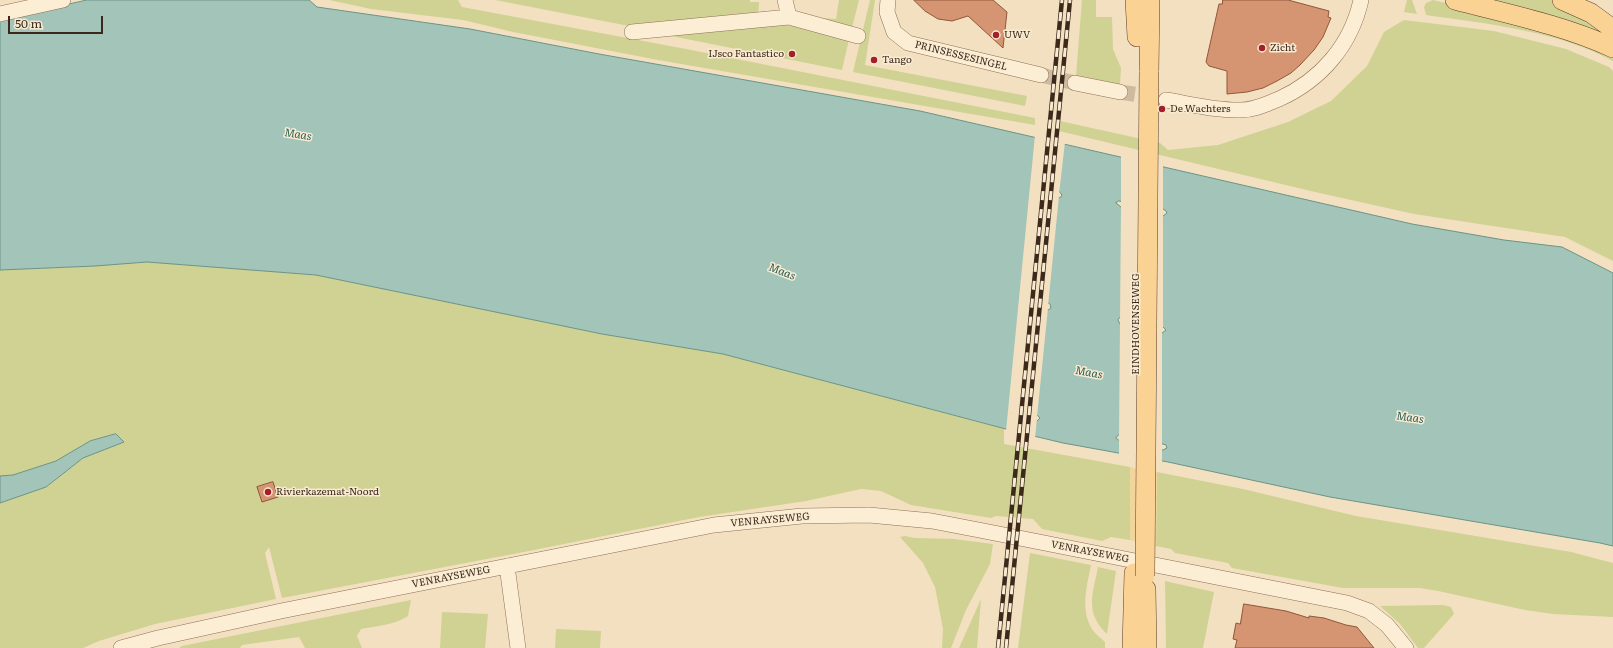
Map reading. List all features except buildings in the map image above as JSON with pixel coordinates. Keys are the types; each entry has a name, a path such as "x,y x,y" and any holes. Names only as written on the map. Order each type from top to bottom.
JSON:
{"main road":[{"name":"EINDHOVENSEWEG","path":"1135,0 1143,71"},
{"name":"EINDHOVENSEWEG","path":"1147,648 1140,574 1143,71 1150,0"},
{"path":"1455,0 1556,26 1590,37 1613,48"},
{"path":"1562,0 1591,13 1613,29"},
{"name":"EINDHOVENSEWEG","path":"1132,648 1140,574"}],"street":[{"path":"0,14 29,4 63,0"},
{"path":"785,0 789,17"},
{"name":"PRINSESSESINGEL","path":"888,0 887,12 894,32 908,43 1041,75"},
{"path":"1166,100 1240,110 1263,106 1294,92 1311,81 1336,56 1356,19 1361,0"},
{"path":"632,32 789,17 858,36"},
{"path":"1075,83 1120,92"},
{"name":"VENRAYSEWEG","path":"121,648 159,643 507,566 714,525 802,516 877,516 932,521 1347,603 1369,611 1387,625 1406,648"},
{"path":"507,566 518,648"}],"green space":[{"path":"329,0 458,0 462,7 686,49 1035,118 1035,125 658,60 513,32 463,20 371,9"},
{"path":"495,0 750,0 750,2 759,2 758,16 629,26"},
{"path":"839,0 859,0 852,28 804,17 836,19"},
{"path":"870,0 875,0 865,65 1027,96 1025,106 853,72"},
{"path":"1082,0 1096,0 1096,17 1112,17 1113,49 1121,68 1120,85 1076,76"},
{"path":"1407,0 1412,0 1417,14 1404,12"},
{"path":"1433,0 1555,30 1613,52 1613,61 1569,42 1522,30 1426,15 1424,7 1426,3"},
{"path":"1488,0 1551,0 1589,16 1613,45"},
{"path":"1404,20 1494,31 1566,49 1609,67 1613,71 1613,261 1565,237 1414,214 1059,131 1060,121 1160,143 1168,150 1218,145 1288,122 1331,101 1367,66 1384,32"},
{"path":"759,24 802,26 849,39 842,70 656,33"},
{"path":"147,262 316,275 602,334 723,354 1004,429 1004,444 1130,467 1130,540 1111,537 1102,541 1042,529 1033,519 996,516 991,518 911,505 881,491 861,489 806,501 699,517 282,598 269,547 265,553 276,599 155,624 99,641 83,648 0,648 0,503 46,487 83,458 123,442 116,434 90,441 56,461 13,475 0,476 0,270"},
{"path":"1157,472 1243,489 1356,516 1571,552 1613,563 1613,617 1553,614 1525,610 1420,588 1343,588 1232,568 1228,563 1175,553 1171,549 1156,546"},
{"path":"905,536 915,538 954,539 993,544 990,564 966,610 951,648 942,648 943,629 935,587 923,563 900,537"},
{"path":"1030,553 1091,565 1086,589 1086,614 1092,629 1105,642 1105,648 1018,648"},
{"path":"1098,567 1116,571 1107,634 1095,618 1093,610 1092,602"},
{"path":"1165,581 1214,592 1203,648 1166,648"},
{"path":"981,599 977,648 959,648"},
{"path":"411,600 408,616 403,619 385,625 361,629 357,636 362,648 305,648 299,637 242,645 240,648 179,648 182,646"},
{"path":"1443,605 1451,607 1454,614 1424,648 1418,648 1400,624 1380,606"},
{"path":"442,612 488,614 485,648 440,648"},
{"path":"556,629 601,631 600,648 555,648"}],"sand":[{"path":"1130,467 1157,472 1156,546 1130,540"}],"water":[{"name":"Maas","path":"87,0 309,0 317,7 470,29 599,54 920,111 1412,224 1504,240 1562,247 1613,273 1613,546 1330,497 1168,462 1063,443 723,354 602,334 316,275 147,262 0,270 0,20","holes":["1033,187 1058,190 1062,195 1056,199 1032,192","1119,201 1163,209 1167,213 1163,216 1121,207 1116,203","1024,298 1047,302 1050,304 1051,308 1048,310 1020,302","1120,318 1162,326 1166,330 1162,333 1120,324 1118,320","1013,409 1036,414 1040,418 1037,421 1010,416","1119,435 1163,444 1166,445 1167,448 1163,450 1121,442 1116,438"]},
{"path":"116,434 124,442 83,458 46,487 0,503 0,476 13,475 56,461 90,441"}],"pier":[{"path":"1035,135 1065,142 1059,194 1036,188 1033,190 1059,196 1048,306 1046,304 1024,300 1022,301 1043,308 1048,308 1037,417 1013,411 1011,414 1037,419 1035,438 1006,431"},
{"path":"1121,155 1163,165 1163,211 1121,203"},
{"path":"1121,205 1163,213 1163,329 1120,320"},
{"path":"1120,320 1162,331 1162,445 1119,437"},
{"path":"1119,439 1162,448 1162,463 1119,455"}],"tunnel":[{"path":"1041,75 1075,83"},
{"path":"1120,92 1159,98"}],"railway":[{"path":"998,648 1062,0"},
{"path":"1006,648 1070,0"}],"place":[{"name":"UWV","path":"996,35"},
{"name":"Zicht","path":"1262,48"},
{"name":"IJsco Fantastico","path":"792,54"},
{"name":"Tango","path":"874,60"},
{"name":"De Wachters","path":"1162,109"},
{"name":"Rivierkazemat-Noord","path":"268,492"}]}
